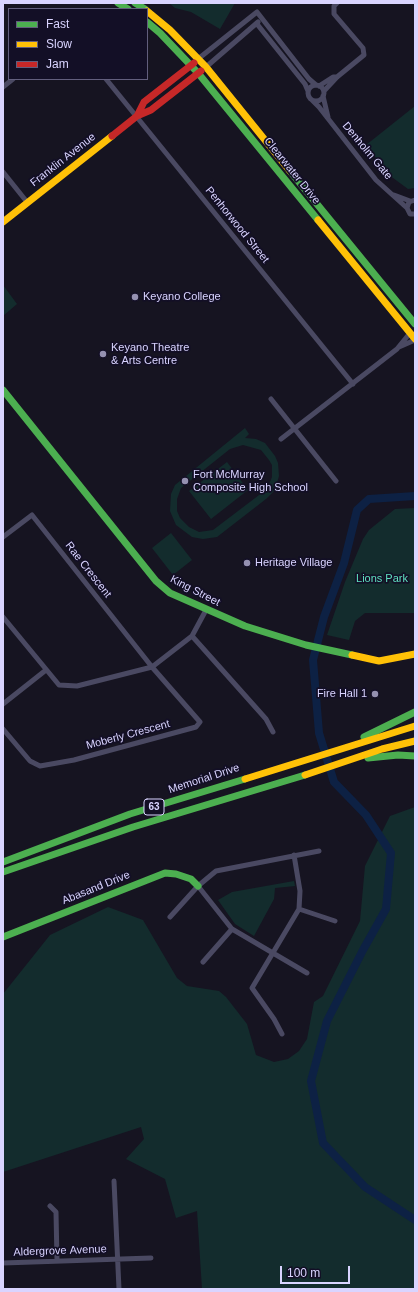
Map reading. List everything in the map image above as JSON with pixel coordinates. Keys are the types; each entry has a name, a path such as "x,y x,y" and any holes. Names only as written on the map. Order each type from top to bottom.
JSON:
{"main road":[{"name":"Clearwater Drive","path":"148,12 206,67 415,324"},
{"name":"Clearwater Drive","path":"148,23 160,33 198,73 412,331 415,340"},
{"name":"Franklin Avenue","path":"137,116 144,102 198,59"},
{"name":"Franklin Avenue","path":"3,222 137,116 151,110 206,67"},
{"name":"King Street","path":"3,390 161,587 170,593 245,626 306,645 379,661 415,654"},
{"path":"341,748 415,712"},
{"name":"Memorial Drive","path":"3,862 130,814 306,758 415,726"},
{"name":"63","path":"3,872 133,827 347,762 382,749 415,741"},
{"path":"347,762 378,757 415,756"},
{"path":"3,857 61,840"},
{"path":"3,879 81,845"},
{"name":"Abasand Drive","path":"3,937 154,876 165,873 176,874 191,879 198,886"}],"street":[{"path":"257,24 305,84 308,91 308,96 312,100 320,100 337,77 364,55 362,48 334,14 334,6 337,3"},
{"name":"Franklin Avenue","path":"198,59 257,12 262,18 257,24 206,67"},
{"path":"262,18 309,79 318,85 323,94"},
{"path":"308,91 312,86 337,77"},
{"path":"3,87 12,80"},
{"name":"Penhorwood Street","path":"107,80 353,384"},
{"name":"Denholm Gate","path":"323,94 329,120"},
{"name":"Denholm Gate","path":"312,100 376,180 407,208 408,212 415,215"},
{"path":"3,172 28,202"},
{"name":"Denholm Gate","path":"392,194 414,200"},
{"path":"407,208 414,200"},
{"path":"282,439 397,348 412,331"},
{"path":"397,348 415,340"},
{"path":"271,399 336,481"},
{"name":"Rae Crescent","path":"3,537 32,515 152,667"},
{"path":"3,618 59,685 78,686 152,667 192,636 206,610"},
{"path":"192,636 266,720 273,732"},
{"name":"Moberly Crescent","path":"3,729 30,761 40,766 74,760 196,727 200,722 152,667"},
{"path":"3,704 46,670"},
{"path":"170,917 198,886 216,871 319,851"},
{"path":"282,1034 274,1019 252,988 298,909 300,891 294,855"},
{"path":"198,886 232,929 307,973"},
{"path":"298,909 335,921"},
{"path":"203,962 232,929"},
{"path":"114,1181 119,1289"},
{"path":"50,1206 56,1212 57,1261"},
{"name":"Aldergrove Avenue","path":"3,1263 151,1258"}],"green space":[{"path":"169,3 235,3 220,29 191,12 175,8"},
{"path":"415,106 415,188 408,189 389,175 366,145"},
{"path":"3,285 17,304 3,316"},
{"path":"245,428 249,434 245,438 256,439 265,443 275,456 278,463 279,476 275,490 266,499 217,537 203,539 192,537 176,525 170,511 171,494 175,485","holes":["243,445 261,450 272,465 272,477 267,489 213,530 199,532 189,527 180,518 177,511 177,499 181,488 230,449"]},
{"path":"227,462 248,490 211,519 189,491"},
{"name":"Lions Park","path":"415,508 415,613 365,613 355,621 349,640 327,635 345,582 363,539 369,530 395,509"},
{"path":"171,533 192,560 173,575 152,548"},
{"path":"415,807 415,1289 202,1289 197,1211 176,1218 165,1179 126,1159 144,1139 141,1127 3,1172 3,994 50,935 108,907 143,920 177,978 187,986 219,991 226,997 247,1024 256,1055 274,1062 288,1059 299,1051 307,1039 314,1002 323,996 360,921 365,866 390,816"},
{"path":"294,881 295,886 275,888 274,899 254,936 235,924 218,900 232,892"}],"waterway":[{"path":"415,496 369,499 357,510 344,563 324,617 313,660 319,733 334,782 366,815 391,853 386,909 363,950 327,1021 311,1081 323,1143 365,1187 415,1220"}],"traffic: fast":[{"path":"118,3 126,8"},
{"path":"135,3 143,8"},
{"path":"148,23 160,33 198,73 318,220"},
{"path":"290,171 415,324"},
{"path":"3,390 156,581 170,593 245,626 306,645 352,655"},
{"path":"364,737 415,712"},
{"path":"368,758 398,755 415,756"},
{"path":"3,872 133,827 305,775"},
{"path":"3,862 130,814 245,779"},
{"path":"3,937 165,873 176,874 191,879 198,886"}],"traffic: slow":[{"path":"148,12 170,30 206,67 290,171"},
{"path":"3,222 112,136"},
{"path":"318,220 415,339"},
{"path":"352,655 379,661 415,654"},
{"path":"245,779 415,726"},
{"path":"305,775 382,749 415,741"}],"traffic: jam":[{"path":"137,116 144,102 194,63"},
{"path":"112,136 137,116 151,110 201,71"}],"place":[{"name":"Keyano College","path":"135,297"},
{"name":"Keyano Theatre & Arts Centre","path":"103,354"},
{"name":"Fort McMurray Composite High School","path":"185,481"},
{"name":"Heritage Village","path":"247,563"},
{"name":"Fire Hall 1","path":"375,694"}]}
